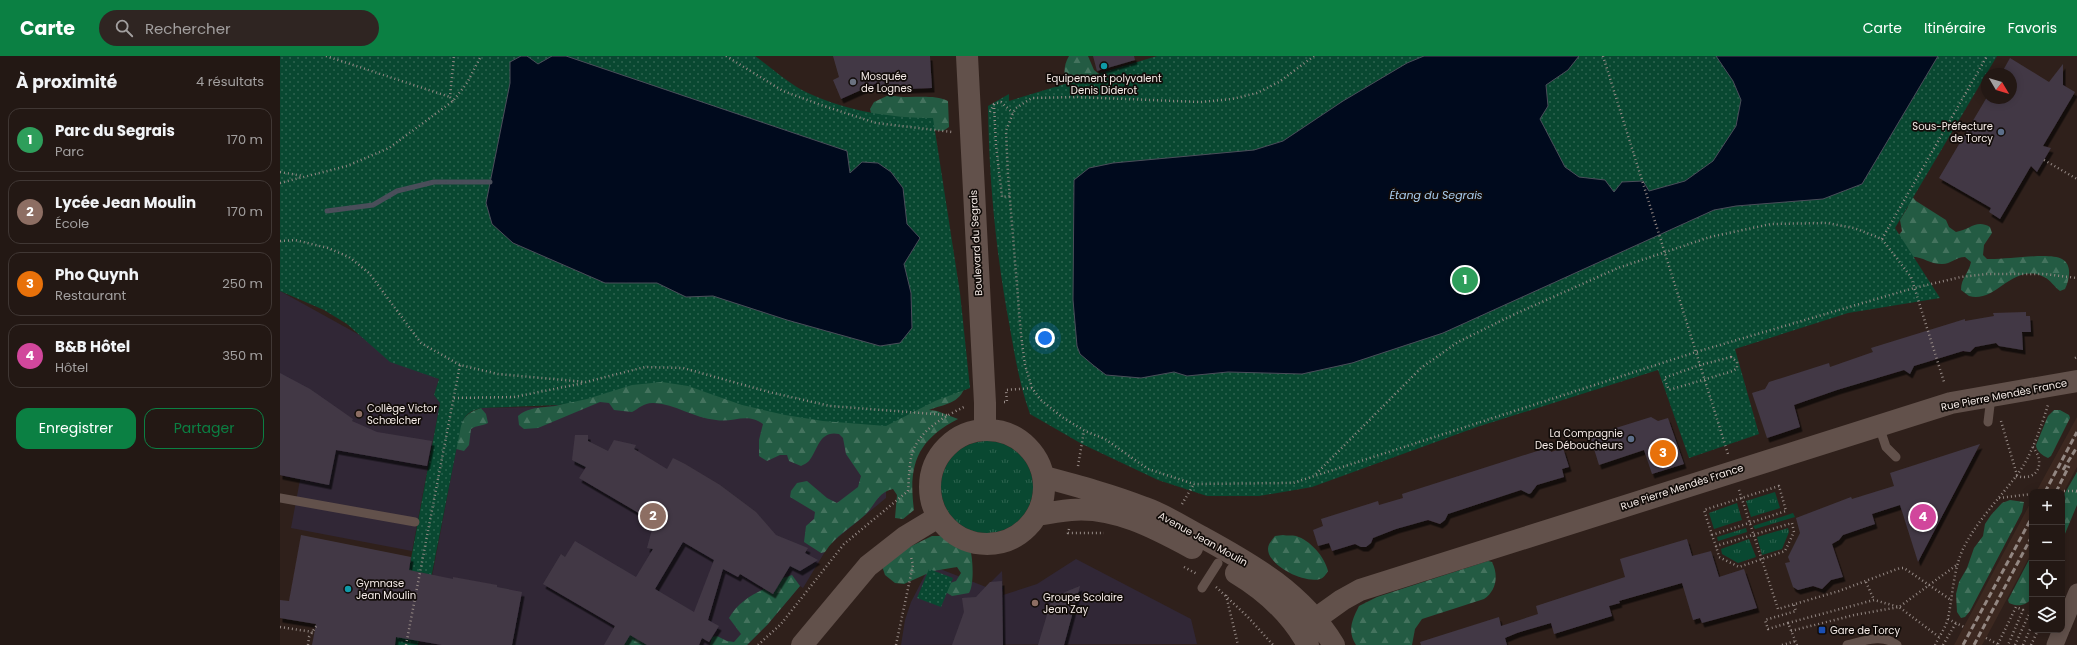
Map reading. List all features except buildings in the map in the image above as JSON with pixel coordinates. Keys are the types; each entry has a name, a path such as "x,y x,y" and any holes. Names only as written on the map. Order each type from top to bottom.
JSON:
{"street":[{"name":"Boulevard du Segrais","path":"967,56 985,403 985,430"},
{"name":"Rue Pierre Mendès France","path":"1315,636 1360,590 1951,403 2077,381"},
{"path":"985,430 1005,433 1023,442 1036,458 1044,476 1044,496 1037,515 1022,533 1000,543 976,544 954,535 938,517 931,499 930,479 936,460 954,441 966,434 985,430"},
{"name":"Avenue Jean Moulin","path":"1044,476 1130,502 1173,521 1270,577 1297,598 1315,636"},
{"name":"Avenue Jean Moulin","path":"1037,515 1071,510 1095,510 1113,513 1139,522 1169,536 1209,577 1254,584 1315,636"},
{"path":"802,645 868,566 904,537 938,517"},
{"path":"2065,621 2072,603"},
{"path":"2055,645 2060,633"}],"lane":[{"path":"1988,422 1991,397"},
{"path":"1878,425 1886,447 1896,458"},
{"path":"280,498 416,522"},
{"path":"1869,645 1880,638"},
{"path":"1847,645 1880,638 1890,639 1897,645"}],"path":[{"path":"326,56 450,97 453,101"},
{"path":"450,97 454,56"},
{"path":"280,183 347,166 389,148 453,101 467,83 481,56"},
{"path":"726,56 783,91 821,105 876,123 958,133"},
{"path":"1314,56 1279,82 1257,93 1232,99 1201,102 1075,97 1032,98 1016,108 1013,113 1006,131 1010,196 1024,365 1032,388 1050,409 1084,431 1105,439 1148,469 1194,484 1293,483 1315,474 1696,352 1914,288 1961,277 1987,274 2045,274 2077,278"},
{"path":"1603,56 1729,458"},
{"path":"1882,239 1987,56"},
{"path":"988,117 994,104 1001,102 1013,113"},
{"path":"994,104 996,145 1002,197 1010,196"},
{"path":"2044,160 2077,179"},
{"path":"280,172 304,176"},
{"path":"1315,474 1421,368 1458,342 1515,314 1618,268 1710,237 1771,224 1827,223 1854,228 1882,239 1910,277 1944,382"},
{"path":"280,240 295,240 308,243 328,248 349,257 369,273 421,343 460,365 498,374 586,382"},
{"path":"1731,357 1737,362 1737,368 1733,371 1668,390 1664,378 1700,365 1731,357"},
{"path":"406,645 460,365"},
{"path":"454,398 514,397 586,382 644,367 683,368 769,392 830,406 947,415"},
{"path":"1006,390 1032,388"},
{"path":"758,645 781,624 844,544 908,490 912,453 923,434 947,415 967,405"},
{"path":"1935,645 1948,619 1958,564 1963,550 1972,534 2017,475 2043,422 2048,405"},
{"path":"2000,417 2017,475"},
{"path":"1077,470 1084,431"},
{"path":"2017,475 2028,477 2035,474 2040,467 2040,459 2032,446"},
{"path":"1173,521 1194,484"},
{"path":"1737,484 1778,609 1866,582 1894,569 1904,568 1951,600"},
{"path":"1712,535 1786,511 1779,486 1704,510 1719,557 1739,567 1785,551 1794,532 1792,523 1716,546"},
{"path":"2065,491 2077,491"},
{"path":"1998,498 2029,494"},
{"path":"1068,528 1068,533 1092,532 1111,534"},
{"path":"896,645 913,565 911,557"},
{"path":"1791,631 1854,615 1899,607 1911,596 1920,593 1928,585 1958,564"},
{"path":"1180,565 1209,577 1273,645"},
{"path":"1866,582 1874,600"},
{"path":"1225,593 1238,645"},
{"path":"1794,605 1796,611 1765,620 1768,629 1874,600 1899,607 1939,637"},
{"path":"1986,638 1999,644 2016,607 2023,610 2008,645"},
{"path":"2015,645 2029,614"},
{"path":"1948,619 1964,627"},
{"path":"1788,623 1797,645"},
{"path":"1944,645 1956,623"},
{"path":"308,645 309,637 318,625"},
{"path":"280,627 313,632"},
{"path":"2024,645 2029,632"},
{"path":"2031,645 2037,633"},
{"path":"1782,645 1796,641"}],"shaded area":[{"name":"Collège Victor Schœlcher","path":"280,291 439,379 434,395 440,403 412,551 291,528 300,480 280,475"},
{"path":"599,396 823,421 886,468 886,498 829,545 803,588 800,586 768,624 747,645 419,645 462,419 481,408 544,407 573,403"},
{"path":"2077,417 2077,467 2065,489 2038,489"},
{"path":"2029,506 2029,558 1986,638 1982,645 1954,645"},
{"name":"Groupe Scolaire Jean Zay","path":"1076,559 1191,619 1197,644 901,645 905,620 911,602 930,565 986,587 1002,571 1003,595 1037,584"}],"green space":[{"path":"280,56 755,56 794,85 823,99 853,109 885,115 933,118 960,293 970,388 935,401 886,426 823,421 785,415 742,405 688,386 662,382 632,385 587,399 559,405 481,408 474,411 466,416 461,426 418,645 395,645 440,403 434,395 439,379 390,362 347,324 324,310 280,291"},
{"path":"1069,56 1088,56 1094,70 1099,74 1136,63 1071,94 1065,75 1065,66"},
{"path":"1157,56 1997,56 1990,68 1981,68 1981,83 1895,228 1940,298 1848,313 1735,349 1759,434 1689,458 1658,370 1477,427 1312,487 1259,496 1207,496 1158,480 1082,444 1030,414 1023,393 1005,301 997,245 990,162 988,106 1009,94 1009,101"},
{"path":"889,95 903,97 934,97 948,101 949,127 943,131 896,126 872,116 870,109 874,102"},
{"path":"1909,193 1916,201 1946,220 1949,227 1956,232 1981,224 1990,227 1992,233 1984,245 1983,255 1987,259 2047,256 2062,259 2068,265 2069,269 2069,278 2065,289 2060,291 2044,277 2033,274 2023,274 1988,294 1979,297 1969,296 1961,290 1962,282 1971,262 1965,257 1948,263 1937,264 1917,257 1908,257 1898,236 1902,231 1900,220 1908,207"},
{"path":"618,378 965,386 963,392 955,400 946,405 929,410 937,411 958,419 944,427 933,436 924,445 918,456 914,467 913,480 912,494 914,510 903,519 895,518 897,495 893,489 888,491 880,496 866,514 839,536 825,552 821,553 804,542 806,526 814,519 815,512 790,497 791,491 797,483 807,481 827,498 837,503 858,487 861,476 846,454 843,438 839,434 827,435 823,438 809,461 801,466 789,461 787,455 780,455 767,461 759,456 759,440 763,424 757,421 746,418 722,421 708,419 662,404 648,403 632,412 614,410 609,403 600,402 538,428 524,429 519,425 518,416 528,410 566,403"},
{"path":"481,408 486,414 488,423 471,429 469,445 464,451 456,449 461,424 464,419 473,411"},
{"path":"2054,410 2060,410 2069,415 2070,418 2051,456 2048,458 2038,451 2036,445 2048,416"},
{"path":"987,441 1004,445 1019,455 1029,470 1033,487 1029,504 1019,519 1004,529 987,533 970,529 955,519 945,504 941,487 945,470 955,455 970,445"},
{"path":"2077,472 2077,505 2065,534 2065,525 2065,493"},
{"path":"1775,492 1780,508 1751,517 1746,501"},
{"path":"2010,500 2024,502 2022,512 1970,611 1965,617 1961,618 1957,612 1956,594 1959,582 1967,568 1974,548 1983,536 1985,524 2002,503"},
{"path":"1737,503 1742,520 1714,529 1709,513"},
{"path":"1793,513 1795,517 1755,529 1753,526"},
{"path":"1746,528 1747,532 1718,541 1717,537"},
{"path":"1788,528 1789,532 1782,549 1762,555 1757,537"},
{"path":"1283,535 1301,538 1316,550 1324,560 1328,571 1324,577 1313,580 1306,579 1288,572 1274,562 1268,549 1270,542 1275,536"},
{"path":"932,536 941,536 971,553 973,568 971,589 969,593 952,596 944,591 947,584 956,581 961,573 957,567 933,571 904,584 895,583 885,575 882,566 897,553"},
{"path":"1749,539 1756,557 1738,563 1722,554 1721,549"},
{"path":"2029,560 2029,601 2022,605 2016,605 2009,603 2008,600"},
{"path":"1488,561 1492,562 1496,578 1494,587 1488,596 1484,599 1422,619 1415,629 1412,645 1356,645 1353,640 1351,630 1354,616 1359,606 1377,597"},
{"path":"929,569 953,578 941,607 917,598"},
{"path":"792,575 800,586 768,624 747,645 710,645 712,637 717,636 727,641 734,642 741,634 729,618 736,609 748,598 764,589 773,594 783,578"},
{"path":"630,635 647,645 624,645"}],"water":[{"path":"521,56 527,56 538,64 552,56 566,56 847,151 850,173 862,162 878,163 891,172 903,188 907,224 920,238 904,264 911,293 912,328 900,343 880,346 787,320 713,296 686,297 657,283 605,283 513,243 492,224 486,203 510,83 510,62"},
{"name":"Étang du Segrais","path":"1424,56 1579,56 1568,70 1546,85 1548,106 1540,119 1565,167 1579,177 1605,180 1614,192 1622,182 1643,181 1649,191 1685,181 1713,161 1736,126 1741,100 1733,81 1716,56 1938,56 1862,184 1823,199 1736,206 1714,210 1443,333 1352,363 1302,374 1228,372 1187,376 1174,372 1141,378 1106,375 1080,354 1077,346 1073,300 1074,180 1089,168 1113,163 1254,150 1283,141 1343,101 1407,63"}],"waterway":[{"path":"327,211 373,205 397,191 434,182 490,182"}],"railway":[{"path":"2047,489 2077,432"},
{"path":"2063,470 2077,447"},
{"path":"2058,489 2069,466"},
{"path":"1963,645 2029,523"},
{"path":"1974,645 2029,542"}],"place":[{"name":"Equipement polyvalent Denis Diderot","path":"1104,66"},
{"name":"Mosquée de Lognes","path":"853,82"},
{"name":"Sous-Préfecture de Torcy","path":"2001,132"},
{"name":"Parc du Segrais","path":"1465,280"},
{"name":"Collège Victor Schœlcher","path":"359,414"},
{"name":"La Compagnie Des Déboucheurs","path":"1631,439"},
{"name":"Pho Quynh","path":"1663,453"},
{"name":"Lycée Jean Moulin","path":"653,516"},
{"name":"B&B Hôtel","path":"1923,517"},
{"name":"Gymnase Jean Moulin","path":"348,589"},
{"name":"Groupe Scolaire Jean Zay","path":"1035,603"},
{"name":"Gare de Torcy","path":"1822,630"}]}
